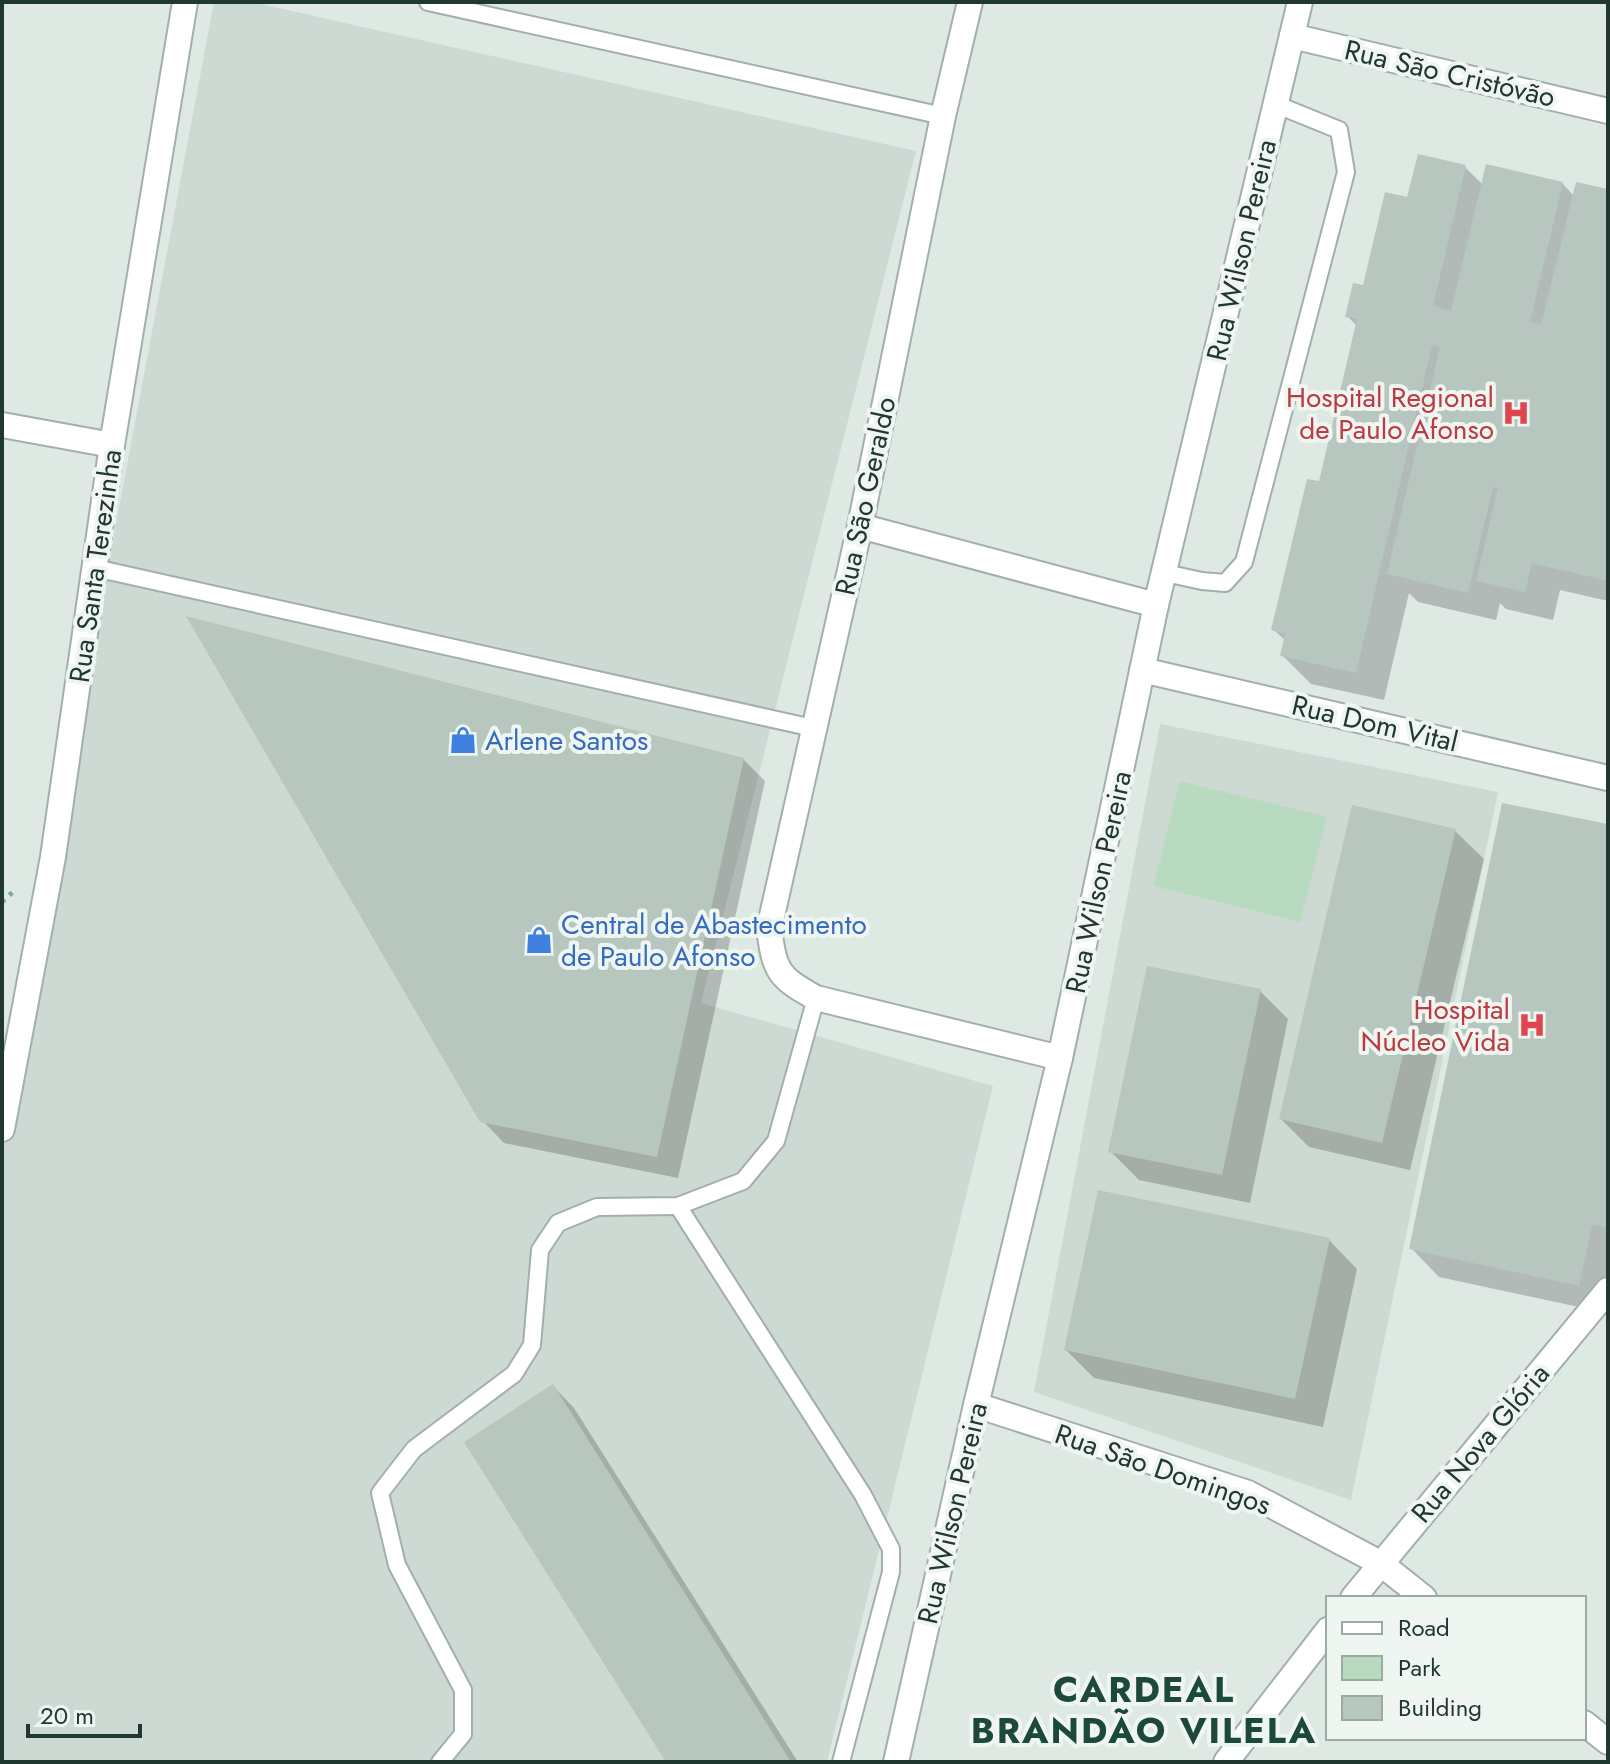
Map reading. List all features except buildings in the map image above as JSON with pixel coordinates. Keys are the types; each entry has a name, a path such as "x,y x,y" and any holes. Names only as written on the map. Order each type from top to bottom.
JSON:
{"street":[{"name":"Rua Santa Terezinha","path":"2,1129 53,857 112,445 185,2"},
{"name":"Rua São Geraldo","path":"816,998 791,984 774,965 769,929 860,526 943,116 970,2"},
{"name":"Rua Wilson Pereira","path":"896,1762 976,1405 1060,1058 1156,605 1300,2"},
{"name":"Rua São Cristóvão","path":"1292,36 1608,111"},
{"path":"2,425 112,445"},
{"path":"860,526 1156,605"},
{"name":"Rua Dom Vital","path":"1142,670 1608,778"},
{"path":"816,998 1060,1058"},
{"name":"Rua Nova Glória","path":"1355,1596 1608,1290"},
{"name":"Rua São Domingos","path":"976,1405 1248,1493 1380,1563 1421,1596"},
{"path":"1226,1762 1326,1633"},
{"path":"1586,1725 1608,1742"}],"lane":[{"path":"428,2 943,116"},
{"path":"1165,573 1225,583 1244,562 1346,172 1339,130 1275,104"},
{"path":"95,568 813,728"},
{"path":"440,1762 463,1734 463,1690 397,1565 380,1493 414,1449 514,1374 532,1345 540,1250 558,1223 597,1207 678,1206 743,1181 776,1141 816,998"},
{"path":"678,1206 863,1495 891,1549 891,1572 841,1762"}],"shaded area":[{"path":"214,2 252,2 916,151 701,1003 993,1086 827,1762 2,1762 2,1131"},
{"path":"1160,724 1498,792 1351,1500 1034,1392"}],"green space":[{"path":"1180,781 1327,817 1300,922 1154,886"}],"place":[{"name":"Hospital Regional de Paulo Afonso","path":"1516,413"},
{"name":"Arlene Santos","path":"463,740"},
{"name":"Central de Abastecimento de Paulo Afonso","path":"539,940"},
{"name":"Hospital Núcleo Vida","path":"1532,1025"}],"district":[{"name":"CARDEAL BRANDÃO VILELA","path":"1144,1710"}]}
